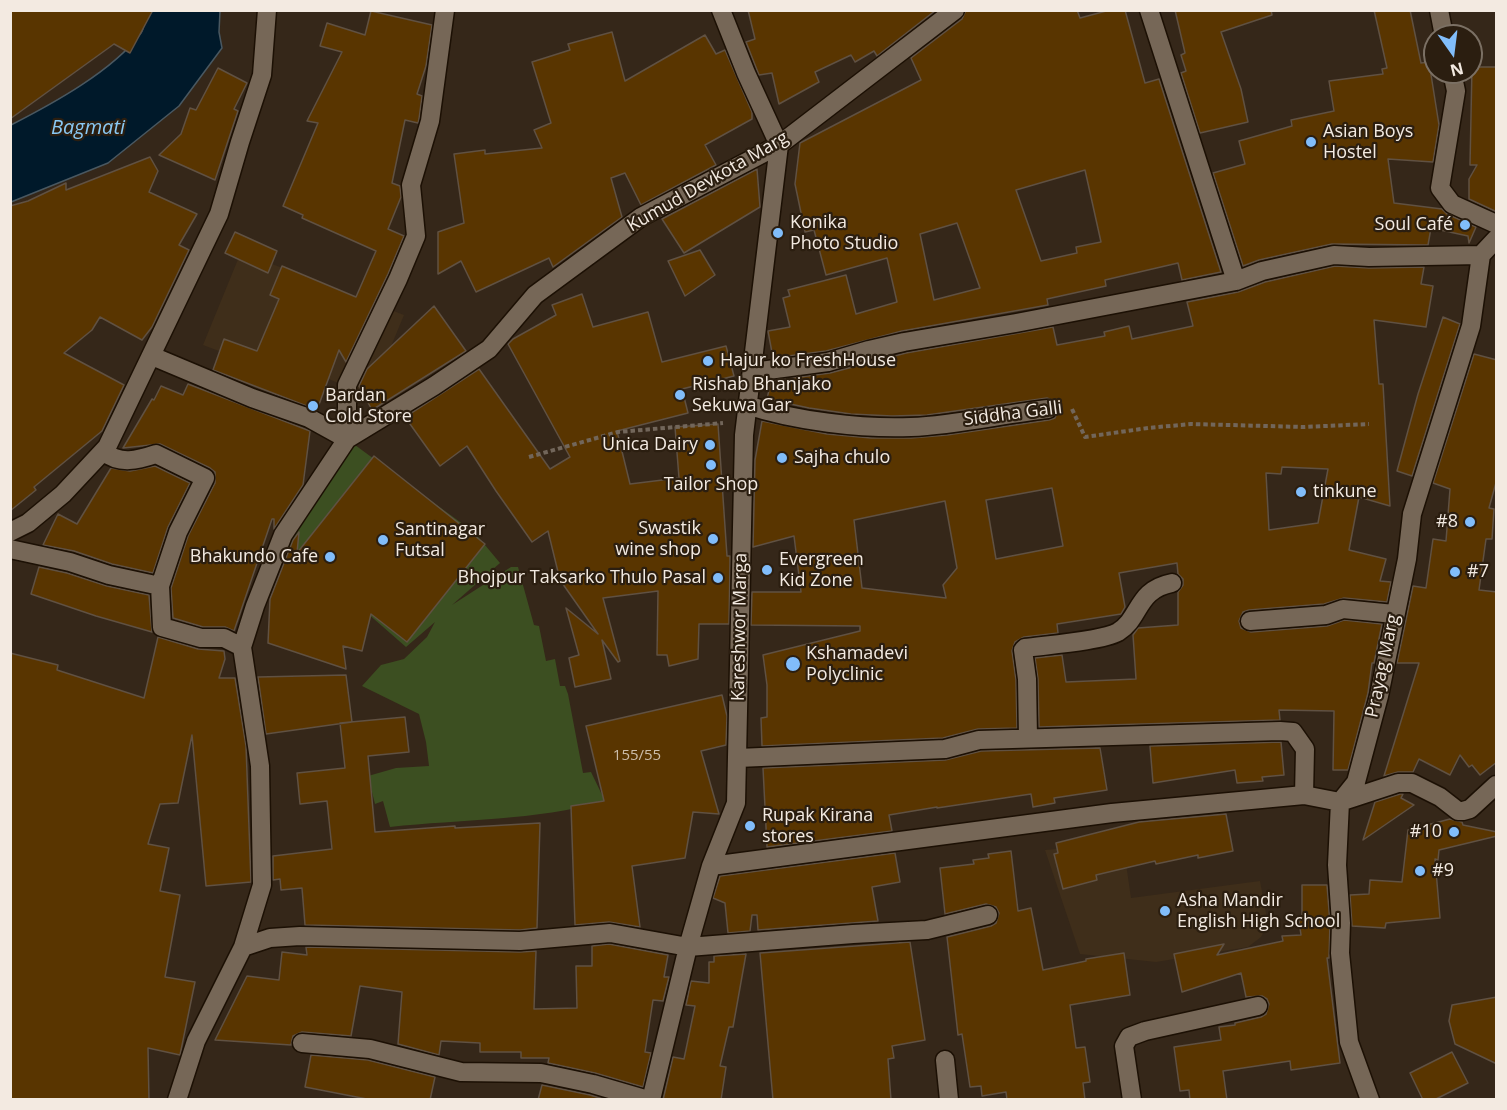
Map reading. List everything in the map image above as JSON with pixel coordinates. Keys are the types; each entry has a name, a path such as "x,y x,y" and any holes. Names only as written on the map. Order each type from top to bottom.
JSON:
{"street":[{"path":"10,532 28,523 63,494 104,452 152,356 219,214 262,75 267,10"},
{"path":"152,356 252,398 309,418 347,439 347,385 416,236 411,184 430,121 445,10"},
{"path":"721,10 779,145"},
{"name":"Kumud Devkota Marg","path":"177,1100 196,1041 243,946 262,885 260,766 242,647 255,606 283,536 347,439 434,387 489,350 535,295 641,217 779,145 955,10"},
{"path":"1149,10 1236,281"},
{"path":"1455,84 1456,91 1440,188 1452,204 1497,224"},
{"name":"Kareshwor Marga","path":"650,1100 688,947 711,866 736,803 746,413 753,372 779,145"},
{"path":"753,372 828,362 904,342 1236,281 1262,271 1334,255 1369,257 1481,255 1497,239"},
{"name":"Prayag Marg","path":"1340,802 1356,782 1378,696 1407,560 1412,514 1472,326 1481,255"},
{"name":"Siddha Galli","path":"746,413 768,412 885,427 913,427 1048,409"},
{"path":"104,452 112,459 135,460 156,454 205,478 178,532 160,586 162,627 201,638 224,638 242,647"},
{"path":"10,549 160,586"},
{"path":"1028,738 1027,679 1023,650 1106,636 1119,631 1146,595 1162,585 1172,583"},
{"path":"1250,621 1326,615 1342,609 1394,614"},
{"path":"738,758 945,750 979,740 1293,732 1305,749 1304,795"},
{"path":"711,866 1112,813 1304,795 1340,802 1398,783 1412,783 1440,797 1458,811 1463,811 1470,809 1497,785"},
{"path":"1340,802 1337,865 1341,923 1340,953 1349,1042 1370,1100"},
{"path":"243,946 270,938 300,936 520,941 610,933 688,947 927,930 988,915"},
{"path":"1132,1100 1125,1046 1129,1037 1144,1031 1258,1006"},
{"path":"302,1043 370,1048 461,1072 541,1073 593,1084 650,1100"},
{"path":"945,1060 949,1100"}],"path":[{"name":"Siddha Galli","path":"1048,409 1071,407 1085,437 1191,424 1304,427 1369,424"},
{"path":"529,457 618,432 746,413"}],"shaded area":[{"path":"241,252 404,315 370,397 308,370 285,376 203,345"},
{"name":"Asha Mandir English High School","path":"1123,843 1131,898 1260,881 1268,924 1261,937 1248,947 1156,962 1080,954 1045,850"}],"green space":[{"path":"355,445 475,533 500,563 452,605 511,567 518,567 534,625 539,626 546,661 555,659 560,686 565,686 568,694 583,773 591,772 605,801 579,808 525,816 390,827 383,801 375,804 368,776 396,768 429,766 426,742 419,714 362,686 381,665 404,659 427,637 435,622 406,647 334,584 279,548"}],"water":[{"name":"Bagmati","path":"146,11 220,11 219,32 222,48 179,106 108,163 11,202 11,125 63,97 115,60 141,33"}],"building":[{"path":"10,10 153,10 130,53 114,44 10,119"},
{"path":"748,10 936,10 877,56 874,51 855,62 851,55 815,72 819,82 779,104 772,73 759,75 746,42 755,39"},
{"path":"966,10 1077,10 1080,18 1110,10 1125,10 1145,83 1159,79 1221,272 1182,280 1178,263 1105,280 1106,286 1047,299 1048,305 902,331 826,351 773,358 768,331 790,327 783,298 790,296 788,290 846,275 856,314 897,302 887,258 826,275 814,230 805,232 795,184 800,143 921,80 911,58 962,19","holes":["1085,170 1101,242 1076,247 1077,253 1041,261 1016,190","957,223 980,288 934,300 920,234"]},
{"path":"1175,10 1271,10 1272,15 1221,32 1241,89 1248,122 1200,133 1181,73 1186,71 1181,55 1185,53"},
{"path":"1374,10 1410,10 1421,63 1423,63 1423,84 1432,84 1439,125 1433,162 1388,159 1394,203 1442,209 1447,214 1476,227 1469,243 1468,236 1431,228 1428,245 1332,244 1259,260 1243,266 1213,173 1245,164 1239,141 1292,126 1291,120 1334,111 1329,81 1383,74 1382,69 1387,68"},
{"path":"371,11 432,25 426,66 417,94 422,96 418,123 405,120 392,183 400,186 401,197 388,229 404,236 346,362 339,350 317,410 213,370 224,339 257,351 279,299 270,295 282,266 356,297 376,251 302,218 303,215 283,206 318,123 307,121 342,52 320,46 327,23 365,35"},
{"path":"612,32 625,81 705,35 716,54 725,50 752,112 752,119 705,145 716,165 641,205 625,173 611,178 622,217 553,267 549,258 476,292 461,261 438,274 438,232 464,223 454,154 485,150 485,154 542,148 534,130 551,123 532,62 570,50 568,44"},
{"path":"1483,67 1497,67 1497,212 1469,199 1469,179 1477,165 1470,165 1472,84 1483,84"},
{"path":"218,68 247,83 234,109 238,111 215,180 159,155 181,134 190,108 196,110"},
{"path":"150,157 158,171 149,192 197,214 179,245 189,250 152,327 142,340 100,317 92,330 64,353 124,385 102,431 34,487 36,490 10,511 10,206 28,201 66,183 66,190"},
{"path":"757,169 760,207 684,253 662,219"},
{"path":"235,232 277,251 268,273 225,253"},
{"path":"700,250 715,275 685,296 668,261"},
{"path":"1335,266 1424,267 1421,284 1433,286 1426,327 1374,320 1379,384 1383,384 1390,506 1359,497 1349,550 1386,559 1380,581 1391,582 1387,602 1344,598 1324,604 1249,610 1243,612 1239,621 1241,628 1251,632 1327,626 1344,620 1382,624 1374,663 1372,663 1368,693 1348,770 1333,770 1334,711 1279,710 1280,720 1039,727 1035,658 1062,655 1066,682 1136,679 1133,635 1138,628 1178,625 1178,592 1183,585 1183,579 1178,574 1177,563 1119,573 1125,607 1121,614 1057,624 1058,633 1024,637 1015,642 1012,651 1016,680 1017,728 978,729 943,738 762,746 761,718 767,717 767,685 763,655 860,631 860,626 751,625 752,592 801,592 794,536 753,547 755,460 762,421 827,434 871,438 911,438 1049,420 1055,418 1059,408 1057,402 1047,398 927,415 851,414 767,399 771,381 830,373 906,353 1053,327 1057,345 1105,336 1104,332 1129,326 1132,339 1193,326 1187,302 1238,292 1265,282","holes":["1282,467 1328,469 1318,523 1269,530 1266,473 1281,474","1052,488 1063,546 996,559 986,500","945,501 957,568 943,585 946,598 862,588 854,520"]},
{"path":"582,294 593,327 648,312 662,362 726,346 734,376 682,389 688,413 617,431 630,484 679,478 675,427 718,424 727,556 730,556 729,624 699,624 698,659 669,666 667,655 657,655 658,591 603,598 620,661 618,662 602,640 611,679 575,687 569,658 579,655 566,608 598,634 560,580 548,531 532,542 467,446 440,466 405,417 479,369 550,469 570,457 508,344 556,315 552,305"},
{"path":"434,306 466,351 372,410 359,386 367,369"},
{"path":"1443,317 1460,324 1412,476 1397,471 1418,394"},
{"path":"1474,354 1497,360 1497,479 1489,508 1494,509 1492,539 1486,539 1479,590 1497,592 1497,762 1480,775 1472,765 1469,767 1460,755 1450,775 1419,759 1413,772 1398,772 1384,776 1419,663 1397,663 1413,586 1426,588 1433,539 1446,541 1450,489 1433,483"},
{"path":"188,384 310,431 303,485 274,529 274,519 272,519 234,631 225,627 203,627 173,618 171,588 188,536 215,483 215,472 160,444 123,448 161,386 183,395"},
{"name":"Santinagar Futsal","path":"374,456 485,544 407,642 371,614 362,651 343,646 346,669 268,643 270,599 293,540 299,532 297,553"},
{"path":"155,466 190,483 168,527 153,573 112,564 74,551 43,545 58,514 77,524 111,468 130,471"},
{"path":"39,567 149,595 152,632 31,594"},
{"path":"158,637 198,649 224,651 225,659 219,678 235,678 246,746 251,882 206,886 192,735 178,803 160,804 148,844 169,848 160,891 180,895 165,977 195,982 180,1055 148,1048 149,1100 10,1100 10,653 58,665 57,670 144,698"},
{"path":"346,675 352,722 266,734 258,677"},
{"path":"722,695 727,716 726,745 701,751 719,814 693,812 685,858 632,866 640,927 609,922 575,925 571,806 604,801 586,726"},
{"path":"405,717 409,752 368,756 375,832 540,823 537,928 520,930 305,925 302,888 281,890 280,879 273,880 273,856 332,849 327,801 300,804 297,773 345,768 340,723"},
{"path":"1281,742 1284,775 1262,777 1263,781 1237,783 1235,770 1153,783 1150,746"},
{"path":"1100,748 1107,790 1054,798 1055,803 1033,807 1031,794 889,815 892,831 767,847 763,768 945,760 981,751"},
{"path":"1403,794 1401,798 1414,805 1363,840 1375,802"},
{"path":"1226,814 1233,851 1198,858 1198,855 1156,864 1155,861 1096,875 1097,880 1063,889 1054,854 1058,853 1056,843 1139,822"},
{"path":"1450,819 1462,822 1463,825 1497,832 1497,836 1439,850 1438,860 1435,859 1440,918 1386,923 1385,928 1352,926 1350,895 1369,894 1370,880 1402,882 1408,830"},
{"path":"1011,851 1018,911 1031,908 1043,970 1086,961 1086,959 1124,953 1130,995 1070,1005 1076,1048 1085,1047 1090,1082 1083,1083 1085,1100 1007,1100 1006,1092 982,1096 981,1086 970,1087 962,1034 958,1035 947,937 991,926 996,923 999,913 996,907 986,904 945,914 940,868 974,864 973,860 989,858 988,854"},
{"path":"895,853 900,882 872,887 878,921 758,930 757,915 752,915 750,931 728,933 725,903 713,898 720,876"},
{"path":"1302,885 1327,885 1330,923 1329,958 1327,958 1340,1063 1291,1070 1290,1061 1223,1071 1227,1100 1190,1100 1189,1090 1180,1091 1174,1047 1221,1040 1219,1027 1261,1017 1266,1014 1269,1004 1262,996 1246,997 1241,973 1182,992 1174,954 1224,944 1217,955 1283,941 1282,936 1301,935 1299,921 1302,919"},
{"path":"910,942 925,1040 892,1046 894,1058 888,1059 891,1100 773,1100 760,953"},
{"path":"609,944 668,955 664,977 669,977 663,1001 653,1000 645,1052 651,1053 643,1087 595,1073 548,1063 549,1058 521,1058 521,1052 480,1052 480,1043 441,1041 439,1055 398,1044 402,992 360,986 351,1036 302,1032 293,1036 291,1045 215,1040 247,976 279,980 282,952 307,955 306,947 536,951 534,1009 577,1008 576,966 592,966 592,946"},
{"path":"746,954 733,1027 729,1027 720,1066 726,1067 721,1100 663,1100 673,1057 684,1059 695,1006 686,1005 691,981 709,983 709,962 714,962 714,956"},
{"path":"1497,997 1497,1064 1455,1044 1449,1021 1452,1005"},
{"path":"1452,1052 1468,1083 1434,1100 1423,1100 1410,1073"},
{"path":"311,1055 368,1060 435,1077 430,1100 372,1100 305,1087"},
{"path":"542,1085 590,1095 606,1100 538,1100"}],"place":[{"name":"Asian Boys Hostel","path":"1311,142"},
{"name":"Soul Café","path":"1465,225"},
{"name":"Konika Photo Studio","path":"778,233"},
{"name":"Hajur ko FreshHouse","path":"708,361"},
{"name":"Rishab Bhanjako Sekuwa Gar","path":"680,395"},
{"name":"Bardan Cold Store","path":"313,406"},
{"name":"Unica Dairy","path":"710,445"},
{"name":"Sajha chulo","path":"782,458"},
{"name":"Tailor Shop","path":"711,465"},
{"name":"tinkune","path":"1301,492"},
{"name":"#8","path":"1470,522"},
{"name":"Swastik wine shop","path":"713,539"},
{"name":"Santinagar Futsal","path":"383,540"},
{"name":"Bhakundo Cafe","path":"330,557"},
{"name":"Evergreen Kid Zone","path":"767,570"},
{"name":"#7","path":"1455,572"},
{"name":"Bhojpur Taksarko Thulo Pasal","path":"718,578"},
{"name":"Kshamadevi Polyclinic","path":"793,664"},
{"name":"Rupak Kirana stores","path":"750,826"},
{"name":"#10","path":"1454,832"},
{"name":"#9","path":"1420,871"},
{"name":"Asha Mandir English High School","path":"1165,911"}]}
